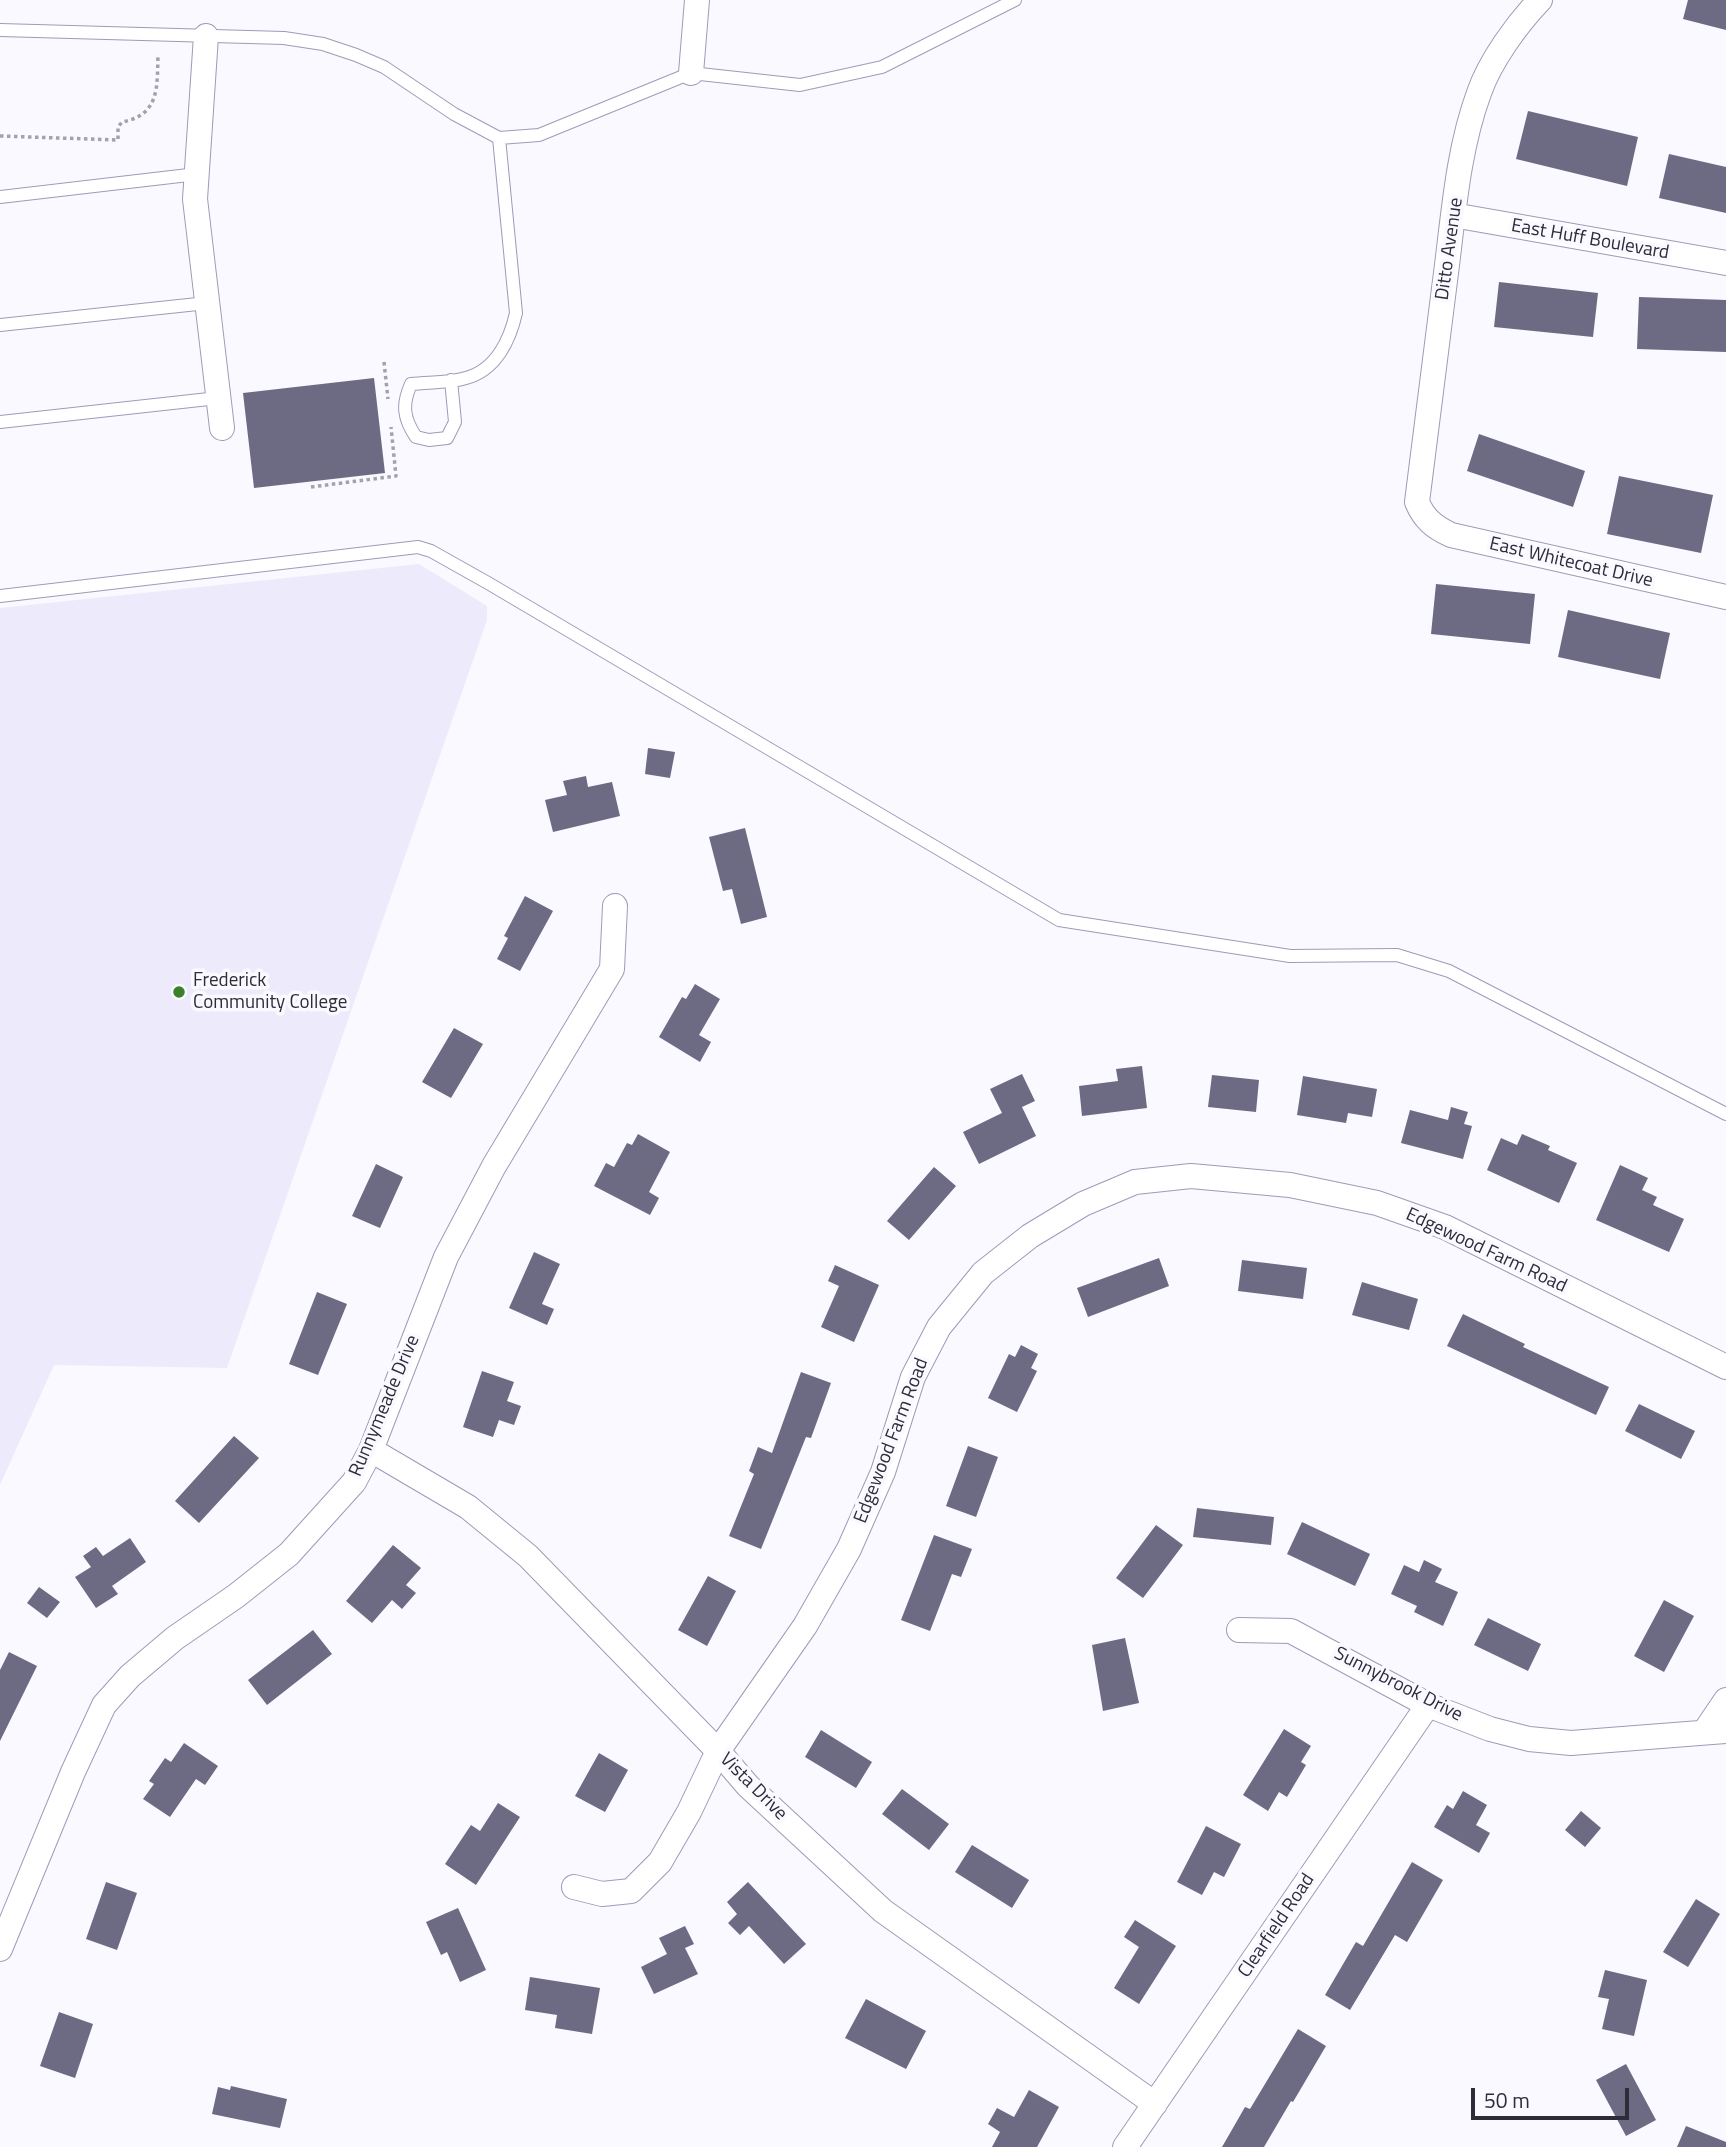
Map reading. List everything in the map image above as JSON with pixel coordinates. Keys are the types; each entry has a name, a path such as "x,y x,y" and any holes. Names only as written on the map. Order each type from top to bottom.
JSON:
{"street":[{"path":"691,74 697,0"},
{"name":"Ditto Avenue","path":"1423,516 1417,502 1453,215 1470,118 1480,89 1525,16 1540,0"},
{"path":"205,36 195,200 222,428"},
{"name":"East Huff Boulevard","path":"1453,215 1726,263"},
{"name":"East Whitecoat Drive","path":"1423,516 1451,535 1726,597"},
{"name":"Runnymeade Drive","path":"0,1949 73,1772 104,1705 130,1676 175,1638 236,1596 289,1554 354,1482 371,1450 446,1257 494,1166 612,968 615,906"},
{"name":"Edgewood Farm Road","path":"574,1887 602,1894 631,1891 660,1862 690,1812 718,1751 805,1626 849,1549 883,1472 913,1377 939,1327 983,1273 1030,1236 1083,1203 1135,1182 1191,1176 1290,1185 1377,1203 1445,1227 1726,1367"},
{"name":"Vista Drive","path":"371,1450 468,1507 528,1556 718,1751 748,1786 883,1911 1155,2104"},
{"name":"Sunnybrook Drive","path":"1239,1630 1292,1631 1428,1705 1490,1729 1529,1739 1571,1743 1715,1731"},
{"path":"1715,1731 1726,1700"},
{"name":"Clearfield Road","path":"1125,2147 1428,1705"}],"lane":[{"path":"0,30 284,38 323,44 384,67 454,114 499,138 539,135 691,74 800,85 881,67 1015,0"},
{"path":"451,380 454,422 447,438 429,440 416,437 409,427 404,401 411,383 467,378 502,353 511,336 516,313 499,138"},
{"path":"0,197 197,174"},
{"path":"0,325 207,303"},
{"path":"0,422 218,398"},
{"path":"0,596 418,547 431,551 488,583 1059,920 1290,956 1397,955 1449,971 1726,1114"}],"path":[{"path":"0,136 118,140 118,127 122,122 134,120 149,110 157,83 158,55"},
{"path":"384,362 388,400"},
{"path":"312,487 396,476 391,425"}],"shaded area":[{"name":"Frederick Community College","path":"419,564 487,606 487,620 227,1368 54,1365 0,1485 0,608"}],"building":[{"path":"1688,0 1726,0 1726,30 1683,19"},
{"path":"1528,111 1638,137 1627,186 1516,159"},
{"path":"1669,154 1726,167 1726,213 1659,198"},
{"path":"1499,282 1598,293 1593,337 1494,327"},
{"path":"1639,297 1726,300 1726,352 1637,349"},
{"path":"374,378 385,473 254,488 243,393"},
{"path":"1479,434 1585,471 1573,507 1467,471"},
{"path":"1619,476 1713,495 1701,553 1607,534"},
{"path":"1436,584 1535,594 1530,644 1431,634"},
{"path":"1568,610 1670,633 1660,679 1558,657"},
{"path":"648,748 675,752 670,778 645,774"},
{"path":"586,776 588,787 612,782 620,816 553,832 545,800 567,795 563,781"},
{"path":"745,828 767,917 741,924 732,889 723,891 709,837"},
{"path":"525,896 553,911 520,971 497,959 508,938 504,936"},
{"path":"695,984 720,999 699,1035 711,1042 700,1062 659,1037 682,997 686,999"},
{"path":"454,1028 483,1044 451,1098 422,1082"},
{"path":"1142,1066 1147,1108 1082,1116 1079,1086 1118,1081 1116,1069"},
{"path":"1022,1074 1035,1101 1022,1107 1036,1136 979,1164 963,1132 1002,1113 990,1089"},
{"path":"1212,1075 1259,1080 1256,1112 1208,1107"},
{"path":"1303,1076 1377,1089 1372,1117 1348,1113 1346,1123 1297,1115"},
{"path":"1451,1107 1468,1112 1464,1124 1472,1126 1463,1159 1401,1143 1410,1110 1448,1120"},
{"path":"638,1134 670,1152 649,1192 659,1198 650,1215 594,1186 606,1163 614,1167 627,1143 632,1145"},
{"path":"1522,1134 1550,1146 1548,1150 1577,1163 1559,1203 1487,1170 1501,1138 1517,1145"},
{"path":"376,1164 403,1177 380,1228 352,1216"},
{"path":"1620,1165 1648,1178 1642,1190 1657,1197 1653,1205 1684,1219 1669,1252 1596,1220"},
{"path":"934,1167 956,1186 909,1240 887,1221"},
{"path":"534,1252 560,1264 542,1304 554,1309 547,1325 509,1308"},
{"path":"1159,1258 1169,1286 1088,1317 1077,1288"},
{"path":"1242,1260 1307,1268 1303,1299 1238,1291"},
{"path":"835,1265 879,1285 854,1342 821,1327 839,1286 828,1281"},
{"path":"1362,1282 1418,1299 1409,1330 1352,1315"},
{"path":"317,1292 347,1304 318,1375 289,1364"},
{"path":"1463,1314 1525,1344 1523,1347 1609,1387 1596,1415 1447,1346"},
{"path":"1021,1345 1038,1354 1031,1368 1037,1371 1017,1412 988,1398 1009,1354 1015,1357"},
{"path":"482,1371 514,1382 507,1401 521,1406 514,1425 499,1420 493,1437 463,1427"},
{"path":"801,1372 831,1383 811,1438 806,1437 761,1549 729,1536 754,1474 749,1471 758,1447 772,1453"},
{"path":"1639,1404 1695,1431 1681,1459 1625,1431"},
{"path":"234,1436 259,1458 199,1523 175,1501"},
{"path":"968,1446 998,1457 976,1517 946,1506"},
{"path":"1197,1508 1274,1517 1271,1545 1193,1537"},
{"path":"1302,1522 1370,1554 1355,1586 1287,1554"},
{"path":"1156,1525 1183,1545 1143,1598 1116,1578"},
{"path":"934,1535 972,1549 961,1577 952,1574 930,1631 901,1620"},
{"path":"130,1538 146,1562 112,1586 118,1594 96,1608 75,1577 91,1567 83,1556 96,1547 103,1556"},
{"path":"393,1545 421,1568 406,1585 416,1593 402,1609 392,1600 372,1623 346,1601"},
{"path":"1424,1560 1442,1569 1435,1582 1458,1592 1443,1626 1414,1612 1417,1606 1391,1594 1404,1565 1419,1572"},
{"path":"708,1576 736,1591 707,1646 678,1630"},
{"path":"39,1587 60,1602 47,1618 27,1603"},
{"path":"1664,1600 1694,1616 1664,1672 1634,1656"},
{"path":"1488,1618 1541,1644 1528,1671 1474,1645"},
{"path":"313,1630 332,1654 267,1705 248,1680"},
{"path":"1125,1638 1139,1703 1103,1711 1092,1645"},
{"path":"9,1652 37,1666 0,1741 0,1670"},
{"path":"1284,1729 1311,1746 1301,1762 1306,1765 1287,1797 1279,1792 1268,1811 1243,1795"},
{"path":"821,1730 872,1762 856,1788 805,1757"},
{"path":"184,1743 218,1766 205,1785 196,1779 170,1817 143,1799 154,1784 149,1781 165,1758 171,1762"},
{"path":"599,1753 628,1770 605,1812 575,1796"},
{"path":"902,1789 949,1824 929,1850 882,1814"},
{"path":"1463,1791 1487,1805 1476,1825 1490,1833 1479,1853 1434,1827 1447,1805 1453,1809"},
{"path":"498,1803 520,1817 476,1885 445,1864 471,1825 480,1831"},
{"path":"1581,1811 1601,1828 1585,1847 1565,1830"},
{"path":"1206,1826 1241,1844 1224,1877 1214,1872 1202,1895 1177,1882"},
{"path":"972,1845 1029,1880 1012,1908 955,1872"},
{"path":"1412,1862 1443,1880 1407,1942 1395,1935 1350,2010 1325,1995 1356,1942 1363,1946"},
{"path":"106,1882 137,1893 117,1950 86,1939"},
{"path":"748,1882 806,1944 784,1964 749,1926 740,1935 728,1923 737,1914 727,1902"},
{"path":"1696,1899 1720,1914 1688,1967 1663,1952"},
{"path":"458,1908 486,1970 460,1982 447,1952 441,1955 426,1922"},
{"path":"1135,1920 1176,1946 1139,2004 1114,1988 1139,1947 1124,1937"},
{"path":"685,1926 694,1944 685,1948 698,1974 654,1994 641,1967 667,1954 659,1938"},
{"path":"1605,1970 1647,1980 1634,2036 1602,2029 1609,1999 1598,1997"},
{"path":"530,1977 600,1988 592,2034 555,2028 557,2015 525,2010"},
{"path":"866,1999 926,2031 906,2069 845,2038"},
{"path":"59,2012 93,2024 75,2078 40,2066"},
{"path":"1298,2029 1326,2046 1293,2102 1291,2101 1264,2147 1222,2147 1245,2107 1250,2109"},
{"path":"1626,2064 1656,2120 1626,2136 1596,2080"},
{"path":"231,2086 287,2099 280,2128 212,2114 218,2087 230,2090"},
{"path":"1029,2090 1059,2107 1037,2147 992,2147 1000,2132 988,2124 997,2108 1014,2117"},
{"path":"1686,2126 1726,2142 1726,2147 1677,2147"}],"place":[{"name":"Frederick Community College","path":"179,992"}]}
